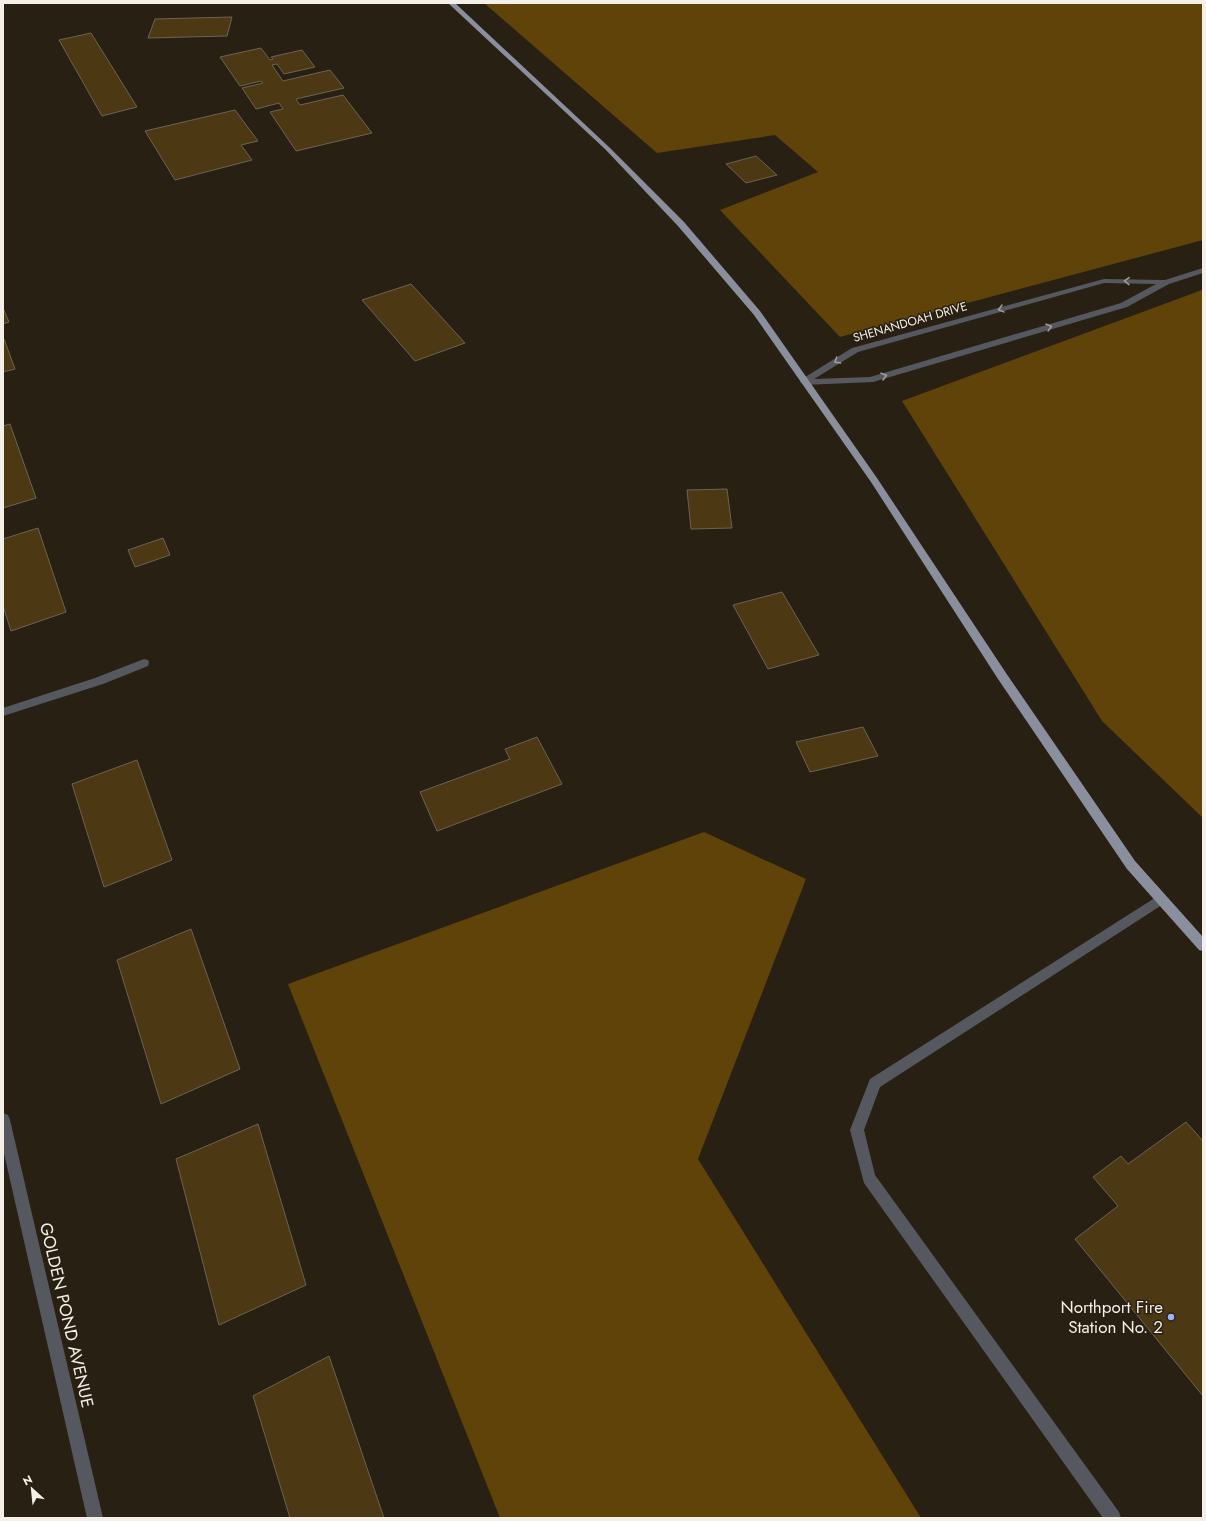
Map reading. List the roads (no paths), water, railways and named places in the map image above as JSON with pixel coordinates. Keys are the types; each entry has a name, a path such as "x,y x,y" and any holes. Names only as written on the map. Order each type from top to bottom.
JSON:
{"main road":[{"path":"451,3 607,148 682,224 757,313 874,480 1002,676 1126,859 1203,946"}],"street":[{"name":"SHENANDOAH DRIVE","path":"804,382 870,380 1124,305 1166,282 1203,270"},
{"name":"SHENANDOAH DRIVE","path":"804,382 855,350 1104,281 1166,282"},
{"path":"3,712 99,681 144,663"},
{"path":"1113,1518 869,1178 857,1130 875,1083 1161,899"},
{"name":"GOLDEN POND AVENUE","path":"3,1120 95,1518"}],"place":[{"name":"Northport Fire Station No. 2","path":"1171,1317"}]}
